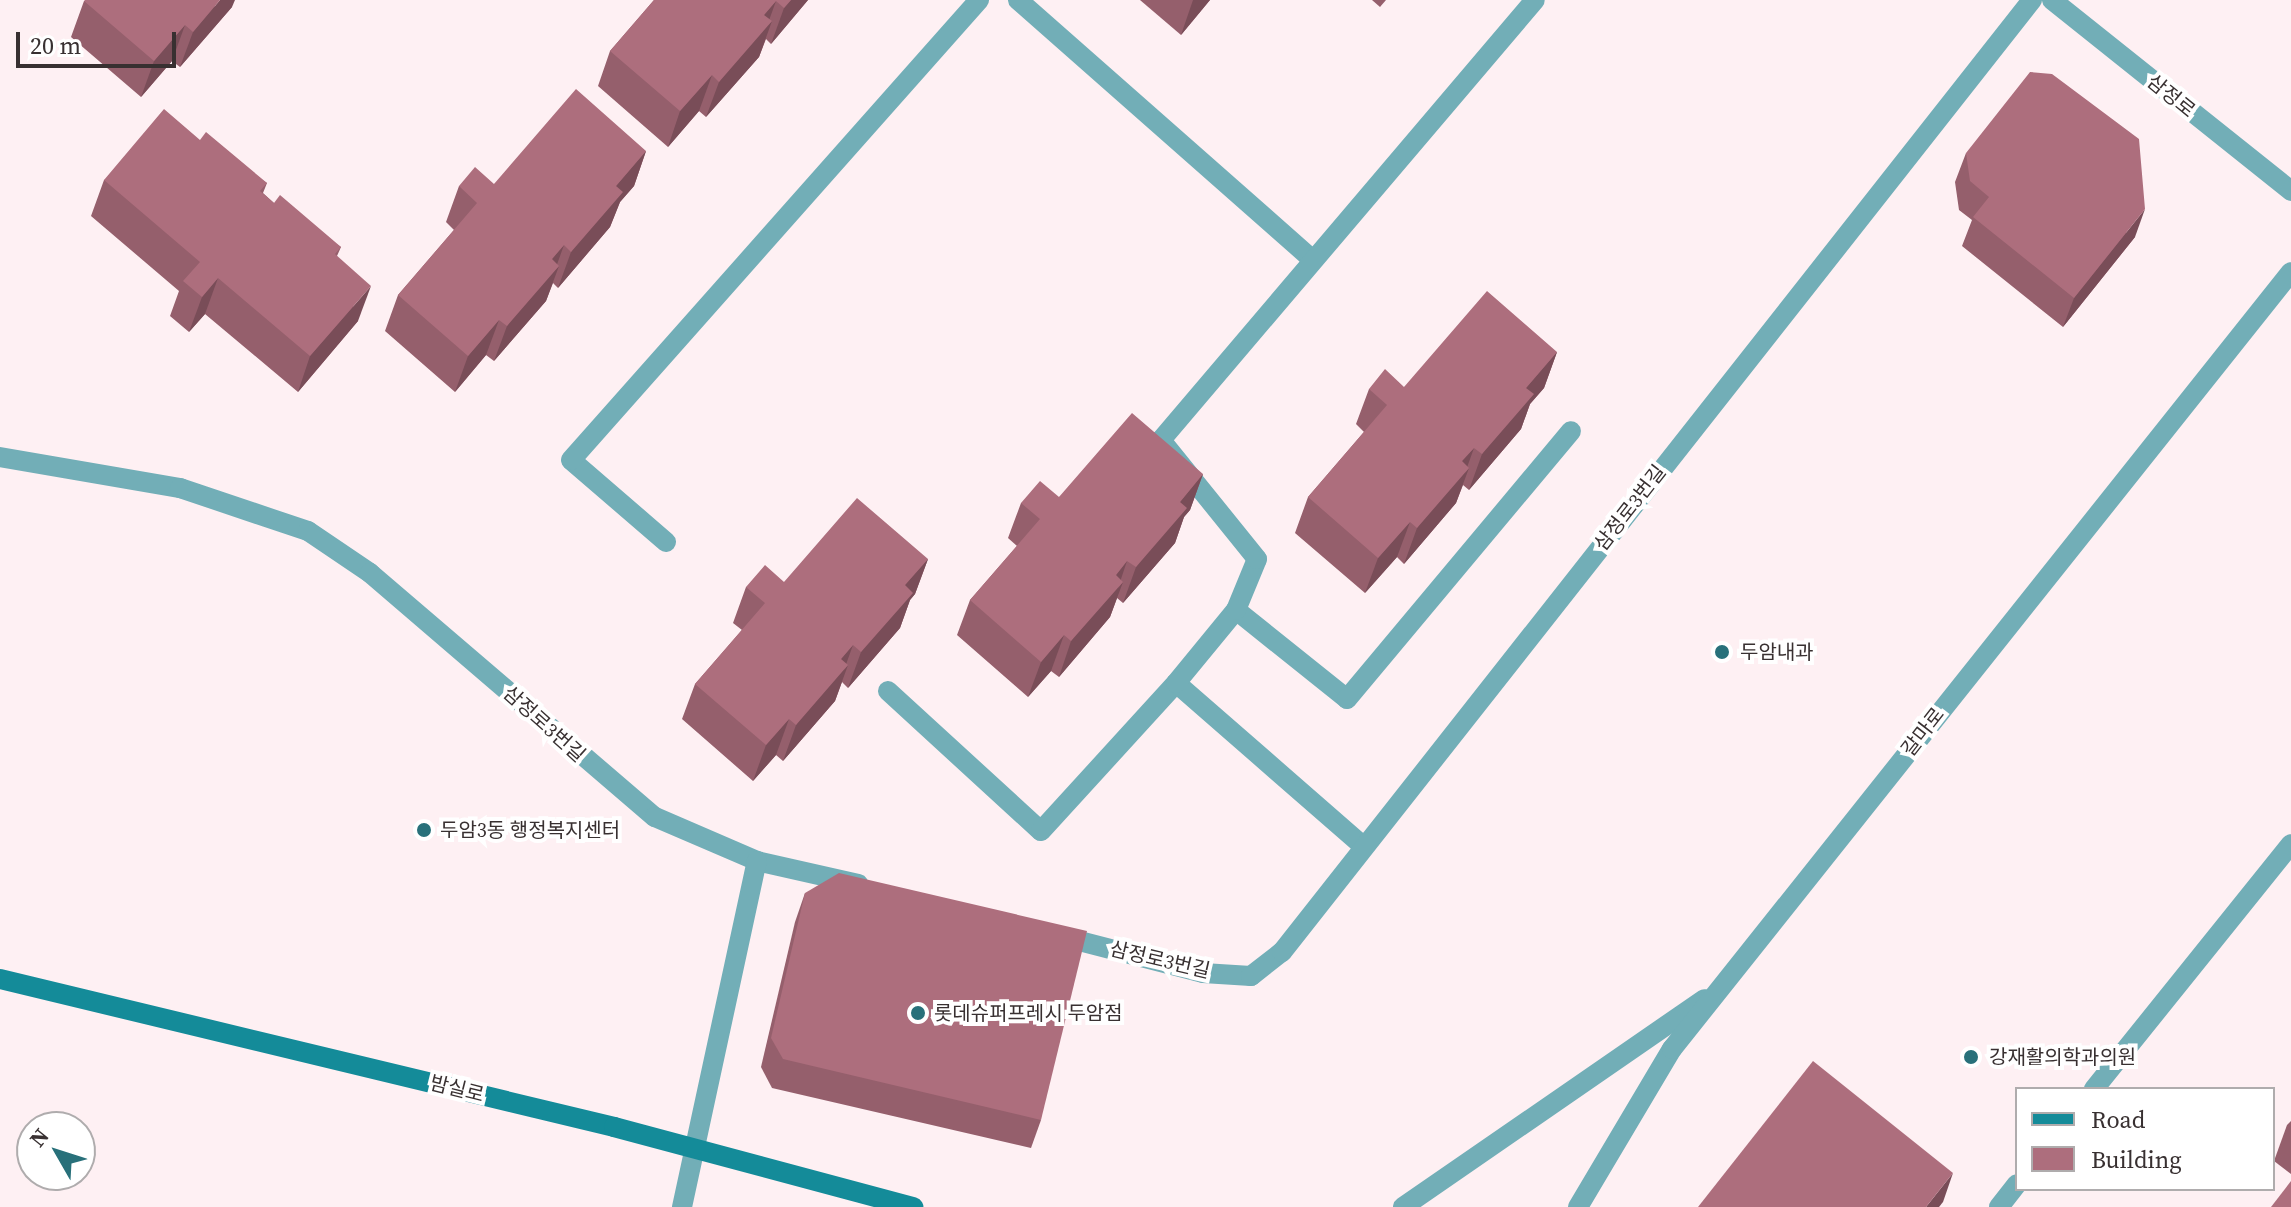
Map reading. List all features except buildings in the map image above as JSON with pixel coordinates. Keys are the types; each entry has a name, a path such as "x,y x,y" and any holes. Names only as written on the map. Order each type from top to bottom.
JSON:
{"main road":[{"name":"밤실로","path":"0,979 696,1148 913,1207"}],"street":[{"path":"666,542 571,460 979,0"},
{"path":"1018,0 1313,260"},
{"path":"888,691 1041,831 1176,683 1236,610 1257,559 1161,440 1535,0"},
{"name":"삼정로3번길","path":"1037,930 1203,973 1251,976 1282,952 2032,0"},
{"name":"삼정로","path":"2052,0 2291,191"},
{"name":"갈마로","path":"1578,1207 1641,1092 1720,988 2291,272"},
{"path":"1236,610 1347,699 1571,431"},
{"name":"삼정로3번길","path":"0,457 180,488 308,531 449,639 622,793 700,842 757,861 887,892"},
{"path":"1176,683 1363,846"},
{"path":"2096,1087 2291,844"},
{"path":"682,1207 757,861"},
{"path":"1403,1207 1720,988"},
{"path":"1999,1207 2015,1187"}],"place":[{"name":"두암내과","path":"1722,652"},
{"name":"두암3동 행정복지센터","path":"424,830"},
{"name":"롯데슈퍼프레시 두암점","path":"918,1013"},
{"name":"강재활의학과의원","path":"1971,1057"}]}
